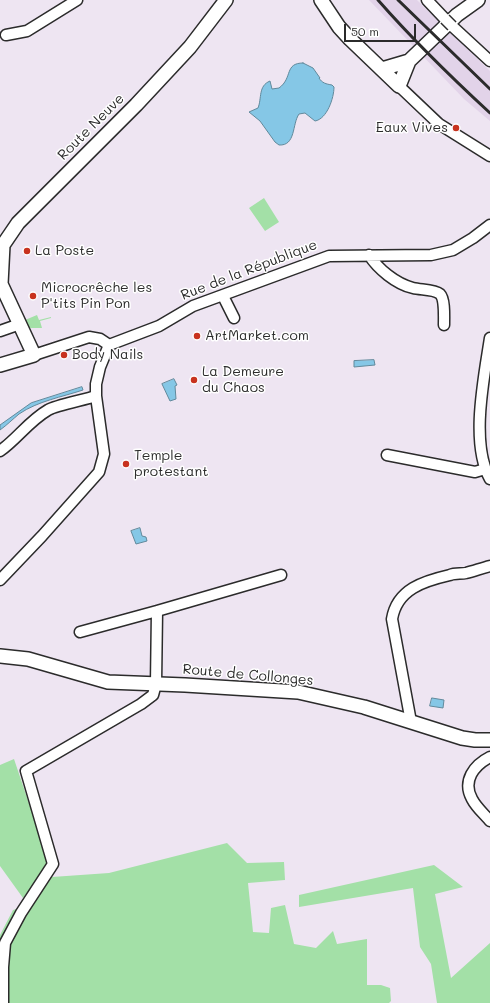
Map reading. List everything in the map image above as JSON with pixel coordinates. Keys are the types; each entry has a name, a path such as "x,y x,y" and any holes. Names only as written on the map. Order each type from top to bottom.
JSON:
{"main road":[{"name":"Route Neuve","path":"1,281 3,245 18,223 136,106 190,48 226,0"},
{"path":"321,0 339,27 399,86 409,61 457,15 478,0"},
{"path":"382,70 409,61"},
{"path":"0,365 34,355 1,281"},
{"name":"Route de Collonges","path":"0,656 28,659 108,682 298,692 364,707 462,738 490,740"}],"street":[{"path":"6,34 27,31 77,0"},
{"path":"427,0 490,61"},
{"path":"399,86 439,124 490,156"},
{"name":"Rue de la République","path":"109,345 159,326 193,306 329,256 431,255 453,250 473,238 490,225"},
{"path":"370,255 388,275 406,286 439,294 443,299 444,325"},
{"path":"223,296 234,318"},
{"path":"0,331 20,324"},
{"path":"0,580 42,536 99,472 104,454 96,396 96,384 100,367 109,345 100,339 89,338 34,355"},
{"path":"490,338 481,406 480,441 485,469 490,479"},
{"path":"0,451 48,409 96,396"},
{"path":"387,455 476,472 485,469"},
{"path":"411,722 392,618 397,603 403,595 417,586 451,574 466,573 490,566"},
{"path":"80,632 281,575"},
{"path":"3,1003 5,943 21,913 53,864 26,771 141,704 153,695 156,684 157,611"},
{"path":"490,757 476,767 469,777 468,788 472,799 490,821"}],"shaded area":[{"path":"369,0 417,0 490,71 490,121 464,99"}],"green space":[{"path":"264,198 279,222 265,231 249,208"},
{"path":"37,315 39,320 51,318 40,321 42,328 29,328 25,320"},
{"path":"14,759 49,863 23,898 0,866 0,765"},
{"path":"227,843 247,863 284,862 285,880 248,883 253,932 269,933 271,908 285,905 294,944 316,948 333,931 337,944 367,939 367,985 381,985 390,988 391,1001 389,1003 0,1003 0,935 13,910 32,905 52,877 109,873"},
{"path":"434,865 463,887 435,894 451,978 490,943 490,1003 437,1003 431,964 420,947 413,888 299,907 299,895"}],"water":[{"path":"303,63 313,68 320,80 334,87 333,97 323,116 315,121 305,113 299,114 291,138 288,142 279,145 275,142 260,121 249,112 258,108 262,89 266,83 270,81 272,89 279,88 286,80 291,68 297,64"},
{"path":"374,360 375,365 354,367 354,361"},
{"path":"174,379 177,385 175,386 176,399 170,401 162,384"},
{"path":"82,387 83,390 42,403 26,410 0,430 0,425 31,403"},
{"path":"140,528 142,536 146,537 147,541 136,544 131,531"},
{"path":"432,698 444,700 443,708 430,706"}],"railway":[{"path":"378,0 432,58 490,113"},
{"path":"398,0 490,89"}],"place":[{"name":"Eaux Vives","path":"456,128"},
{"name":"La Poste","path":"27,251"},
{"name":"Microcrêche les P'tits Pin Pon","path":"33,296"},
{"name":"ArtMarket.com","path":"197,336"},
{"name":"Body Nails","path":"64,355"},
{"name":"La Demeure du Chaos","path":"194,380"},
{"name":"Temple protestant","path":"126,464"}]}
